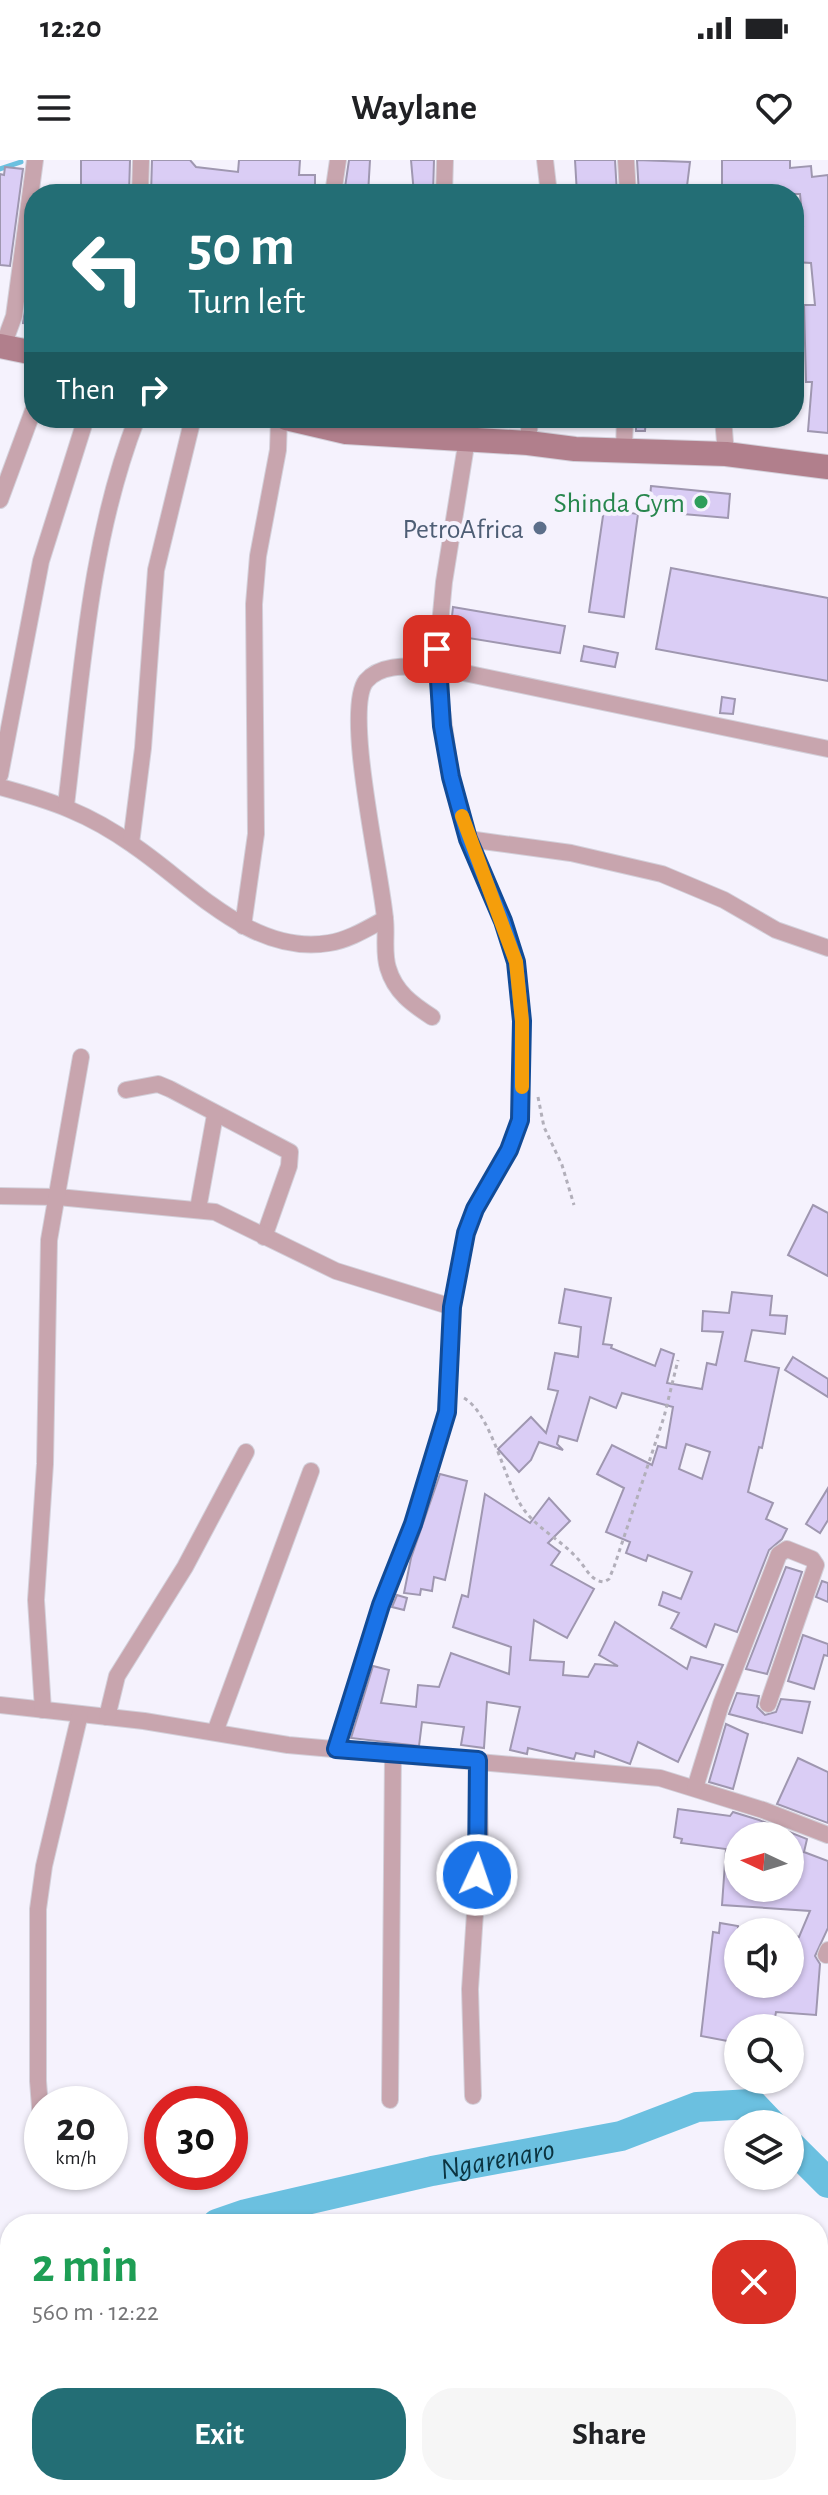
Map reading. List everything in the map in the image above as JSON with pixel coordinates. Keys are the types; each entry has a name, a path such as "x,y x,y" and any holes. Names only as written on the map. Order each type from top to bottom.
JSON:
{"street":[{"path":"32,184 35,160"},
{"path":"140,184 141,160"},
{"path":"334,184 338,160"},
{"path":"444,184 445,160"},
{"path":"545,160 548,184"},
{"path":"626,160 627,184"},
{"path":"24,243 16,303 1,346 24,351"},
{"path":"0,500 27,428"},
{"path":"0,775 41,561 83,428"},
{"path":"66,805 96,558 107,504 134,428"},
{"path":"131,843 143,748 156,570 191,428"},
{"path":"243,926 256,834 252,707 258,556 278,450 286,428"},
{"path":"328,428 346,432 433,428 467,439 575,449 624,448 726,454 828,467"},
{"path":"528,443 529,428"},
{"path":"624,448 625,428"},
{"path":"724,428 726,454"},
{"path":"336,1749 377,1618 413,1524 447,1412 452,1307 466,1233 475,1209 509,1150 520,1120 522,1021 516,962 503,921 468,839 449,764 436,667 444,582 467,439"},
{"path":"432,1017 398,991 387,967 385,919 372,848 361,695 368,678 390,667 436,667 828,749"},
{"path":"0,787 66,805 131,843 243,926 280,939 330,943 385,919"},
{"path":"468,839 571,853 662,874 714,894 776,930 828,948"},
{"path":"43,1710 36,1600 45,1464 49,1240 81,1057"},
{"path":"126,1090 158,1084 290,1152 289,1166 264,1237"},
{"path":"198,1209 215,1115"},
{"path":"0,1196 58,1197 198,1209 222,1215 336,1271 452,1307"},
{"path":"107,1717 117,1676 170,1594 246,1452"},
{"path":"215,1732 311,1471"},
{"path":"695,1788 747,1635 779,1554 787,1549 812,1559 816,1565 768,1704"},
{"path":"0,1705 215,1732 248,1740 606,1770 660,1778 828,1835"},
{"path":"38,2086 38,1909 44,1866 80,1714"},
{"path":"390,2100 393,1753"},
{"path":"473,2096 470,1989 480,1837 478,1760"}],"path":[{"path":"522,1080 541,1103 544,1127 562,1165 574,1205"},
{"path":"449,1394 471,1403 479,1413 503,1471 528,1517 574,1554 592,1577 604,1582 609,1579 614,1567 664,1417 678,1360"}],"building":[{"path":"81,160 130,160 129,184 81,184"},
{"path":"152,160 190,160 196,167 238,172 239,160 300,160 299,175 315,175 315,184 151,184"},
{"path":"349,160 370,160 369,184 345,184"},
{"path":"411,160 434,160 433,184 413,184"},
{"path":"575,160 615,160 616,184 576,184"},
{"path":"637,160 690,162 687,184 638,184"},
{"path":"722,160 790,160 790,168 811,166 812,177 828,175 828,433 808,431 812,382 806,382 804,305 815,305 811,263 804,263 804,184 722,184"},
{"path":"5,167 23,169 10,266 0,265 0,174 4,175"},
{"path":"651,486 730,494 728,518 649,511"},
{"path":"604,509 638,514 624,617 589,612"},
{"path":"671,568 828,598 828,681 656,649"},
{"path":"453,607 565,626 560,653 450,635"},
{"path":"584,646 618,653 615,667 581,661"},
{"path":"722,697 735,699 733,714 720,713"},
{"path":"813,1205 828,1213 828,1276 788,1255"},
{"path":"565,1289 611,1298 603,1344 612,1345 611,1348 655,1366 661,1349 674,1354 667,1383 702,1389 707,1363 716,1365 723,1332 702,1331 703,1311 729,1313 732,1292 772,1296 770,1315 787,1316 785,1334 752,1330 745,1361 779,1368 762,1448 759,1447 748,1492 773,1503 766,1519 787,1529 782,1539 769,1550 737,1632 715,1624 706,1647 671,1628 679,1613 659,1605 663,1592 681,1599 692,1572 648,1555 646,1561 626,1553 630,1542 606,1532 624,1488 597,1474 612,1445 652,1465 658,1446 666,1448 673,1407 622,1393 616,1408 590,1397 577,1441 559,1436 557,1444 563,1450 539,1442 531,1460 519,1472 498,1449 531,1417 546,1433 558,1391 548,1389 555,1353 578,1357 581,1327 559,1323","holes":["686,1444 710,1452 702,1479 679,1469"]},
{"path":"793,1357 828,1379 828,1397 785,1370"},
{"path":"440,1474 467,1481 445,1580 434,1577 432,1591 421,1589 420,1595 404,1593 411,1558"},
{"path":"828,1488 828,1520 820,1533 806,1524"},
{"path":"485,1494 530,1523 549,1498 570,1521 548,1543 560,1552 551,1565 594,1589 567,1638 534,1620 530,1660 564,1662 563,1675 588,1677 595,1664 618,1666 599,1655 615,1622 687,1669 691,1657 723,1665 678,1762 638,1742 630,1764 595,1751 594,1757 576,1753 574,1759 528,1748 527,1754 510,1750 520,1707 487,1702 484,1748 461,1745 464,1727 422,1722 419,1746 351,1738 373,1666 389,1670 381,1703 416,1707 418,1685 439,1687 451,1653 509,1674 511,1647 453,1627 462,1595 468,1597"},
{"path":"786,1567 802,1572 767,1674 746,1669"},
{"path":"822,1581 828,1583 828,1602 816,1597"},
{"path":"397,1595 407,1598 404,1610 392,1607"},
{"path":"803,1635 828,1644 828,1656 824,1655 814,1689 788,1681"},
{"path":"737,1693 759,1696 757,1707 765,1715 776,1712 781,1699 810,1702 802,1733 729,1714"},
{"path":"726,1724 748,1734 733,1789 709,1782"},
{"path":"798,1758 828,1772 828,1823 777,1804"},
{"path":"678,1809 730,1816 733,1812 764,1822 724,1822 724,1849 681,1843 682,1839 674,1837"},
{"path":"804,1852 828,1861 828,1928 815,1956 820,1964 816,2015 776,2012 724,2014 724,2040 701,2036 713,1932 719,1933 720,1923 724,1924 724,1998 804,1998 804,1925 810,1911 722,1905 724,1877 724,1902 804,1902"}],"waterway":[{"path":"0,169 21,162"},
{"name":"Ngarenaro","path":"246,2214 432,2171 621,2136 697,2107 752,2104 758,2110"},
{"name":"Ngarenaro","path":"804,2159 828,2183"}],"slow traffic":[{"path":"462,816 516,962 522,1021 522,1087"}],"place":[{"name":"Shinda Gym","path":"701,502"},
{"name":"PetroAfrica","path":"540,528"}],"route":[{"path":"437,649 442,726 451,777 468,839 503,921 516,962 522,1021 520,1120 509,1150 475,1209 466,1233 452,1307 447,1412 413,1524 381,1605 336,1749 478,1760 480,1837 477,1875"}]}
